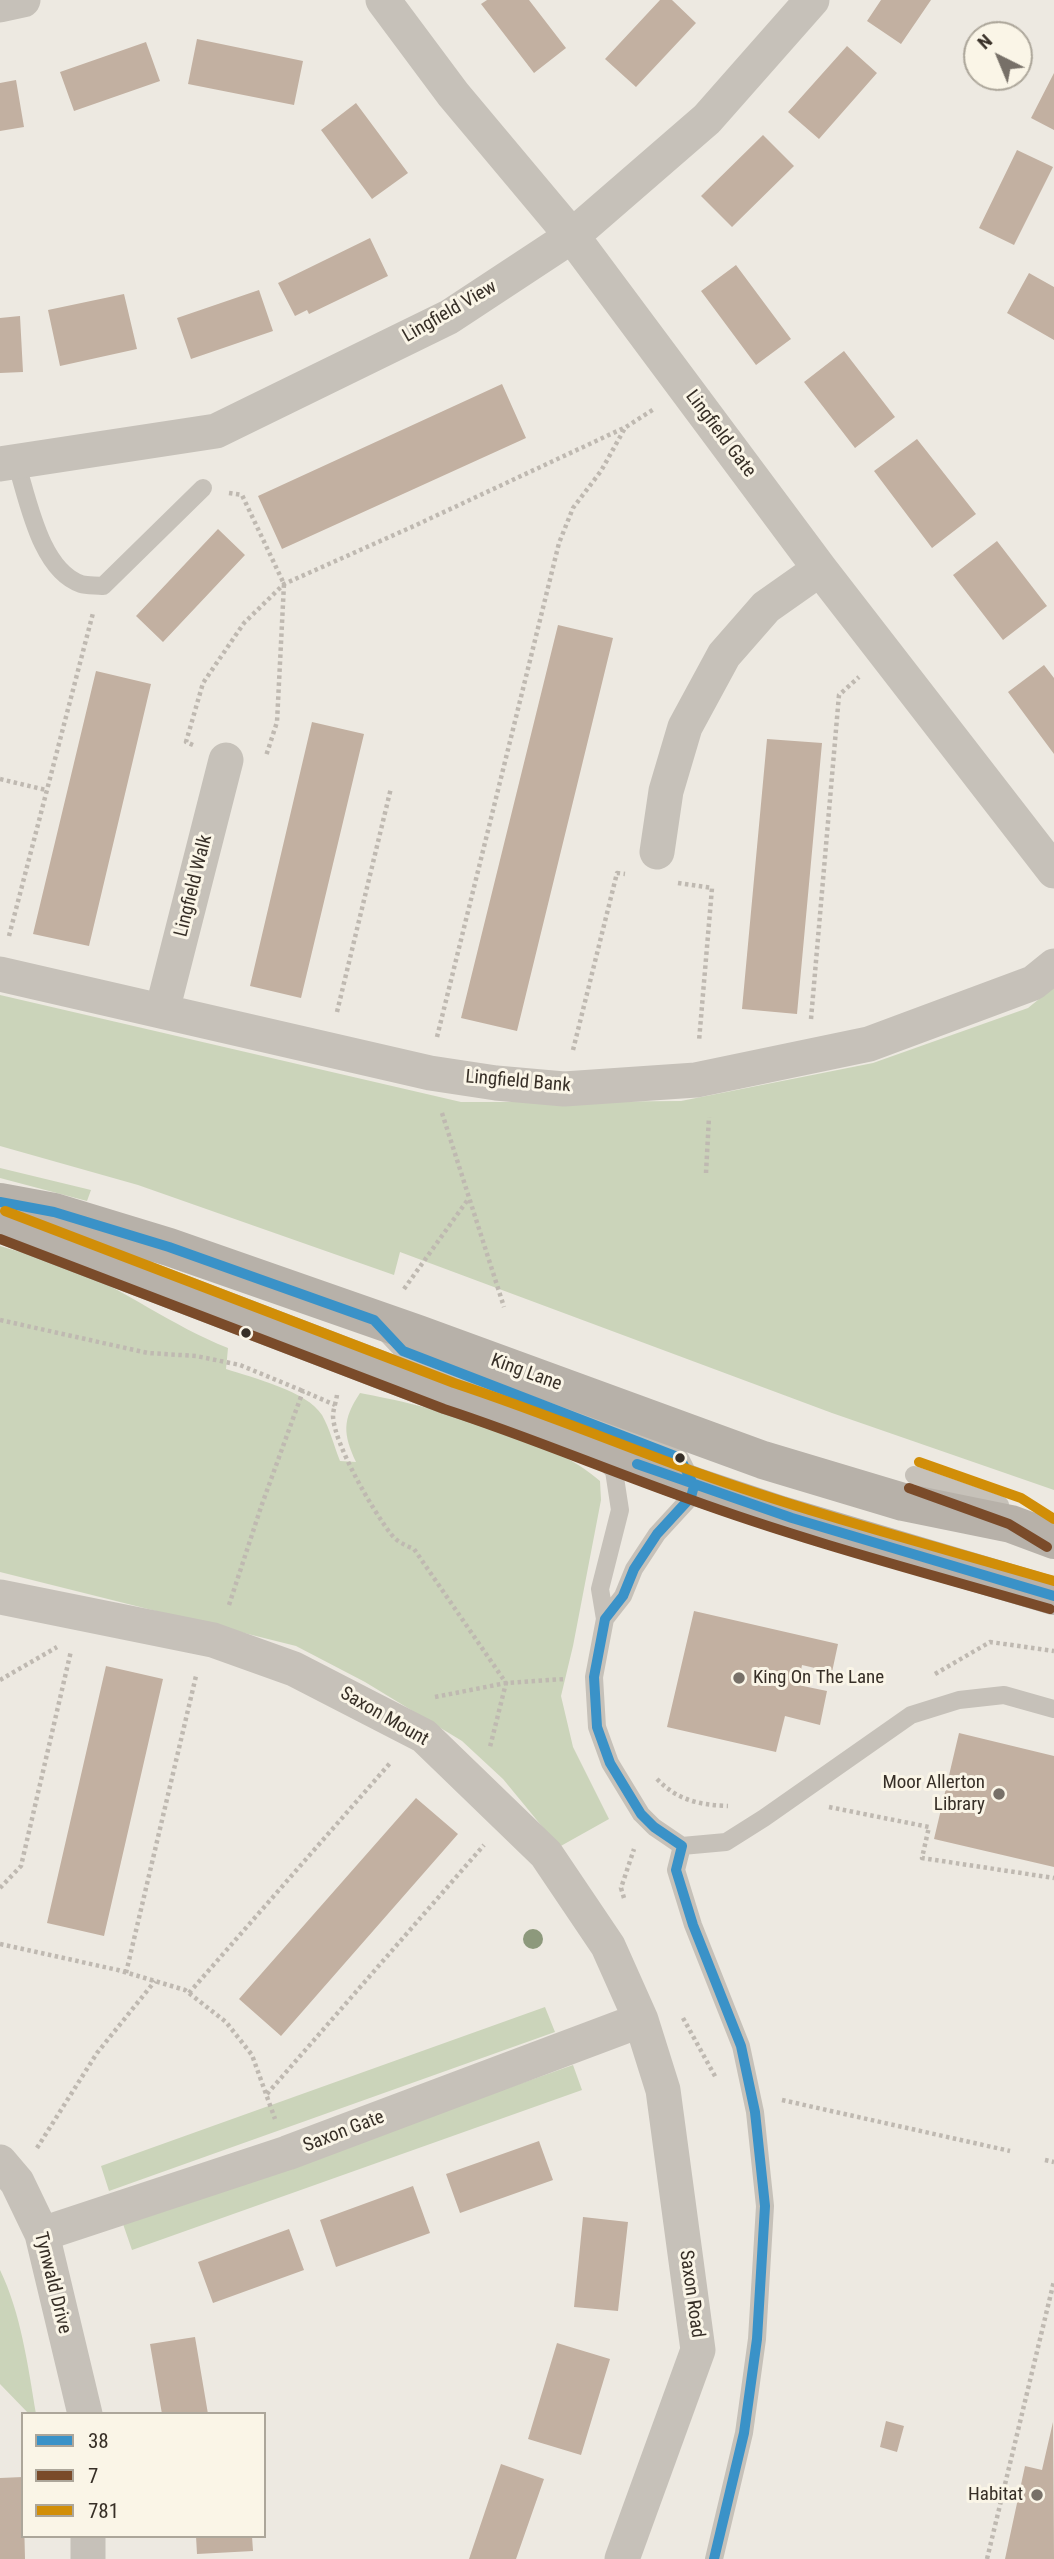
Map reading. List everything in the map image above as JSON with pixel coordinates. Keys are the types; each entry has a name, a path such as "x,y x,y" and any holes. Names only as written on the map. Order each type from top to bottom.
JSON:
{"street":[{"path":"0,5 23,0"},
{"name":"Lingfield Gate","path":"383,0 453,93 572,236 820,569 1054,871"},
{"name":"Lingfield View","path":"8,463 216,431 449,317 572,236 707,118 812,0"},
{"path":"655,866 666,790 685,727 724,655 766,607 820,569"},
{"name":"Lingfield Walk","path":"162,1011 226,760"},
{"name":"Lingfield Bank","path":"3,959 162,1011 328,1050 430,1073 496,1083 564,1089 696,1080 869,1044 1043,974"},
{"name":"King Lane","path":"0,1202 54,1212 169,1247 763,1460 903,1502 1011,1524 1054,1540"},
{"path":"0,1224 412,1382 589,1445 694,1486 791,1519 1054,1596"},
{"name":"Saxon Mount","path":"0,1597 77,1625 214,1640 294,1669 424,1736 546,1854 608,1945 642,2020"},
{"name":"Saxon Gate","path":"42,2234 286,2153 642,2020"},
{"name":"Saxon Road","path":"622,2559 698,2350 663,2090 642,2020"},
{"name":"Tynwald Drive","path":"8,2172 42,2234 85,2412"},
{"path":"88,2538 88,2559"}],"lane":[{"path":"8,463 46,553 65,575 82,585 103,586 203,488"},
{"path":"374,1320 403,1351 680,1458 694,1486 691,1497 657,1534 634,1569 623,1596 605,1619"},
{"path":"589,1445 614,1471 620,1510 600,1589 605,1619 594,1677 597,1727 610,1763 641,1814 654,1827 682,1846 726,1842 911,1715 959,1700 1004,1695 1054,1709"},
{"path":"914,1475 1015,1511 1054,1535"},
{"path":"682,1846 676,1870 694,1925 741,2046 755,2112 765,2206 757,2339 744,2433 714,2559"}],"path":[{"path":"203,488 242,495 284,584 277,722 263,765 226,760 186,742 203,683 244,623 284,584 625,427 687,389"},
{"path":"504,1307 430,1073 559,543 573,508 601,471 625,427"},
{"path":"3,959 87,630 103,586"},
{"path":"807,1058 839,695 885,653"},
{"path":"0,779 46,790"},
{"path":"328,1050 391,788"},
{"path":"564,1089 617,873 655,866 712,888 696,1080 709,1113 706,1172"},
{"path":"0,1320 148,1353 196,1356 240,1365 335,1405"},
{"path":"126,1973 198,1666 227,1612 303,1391"},
{"path":"337,1394 333,1415 337,1436 358,1479 391,1534 399,1542 414,1549 506,1683 499,1719 477,1787"},
{"path":"0,1680 77,1625"},
{"path":"0,1888 21,1866 77,1625"},
{"path":"933,1675 990,1642 1054,1651"},
{"path":"374,1710 506,1683 594,1677"},
{"path":"189,1993 417,1732"},
{"path":"653,1774 680,1798 704,1805 732,1806"},
{"path":"813,1784 830,1808 929,1826 922,1858 1054,1878"},
{"path":"675,1804 680,1798"},
{"path":"266,2095 508,1818"},
{"path":"628,1908 621,1888 634,1849"},
{"path":"0,1944 126,1973 189,1993 226,2022 252,2055 286,2153"},
{"path":"8,2172 155,1981"},
{"path":"776,2103 783,2100 1010,2151"},
{"path":"1045,2160 1054,2162"},
{"path":"987,2559 1054,2281"}],"green space":[{"path":"1054,987 1054,1490 832,1413 400,1252 394,1275 138,1185 0,1146 0,995 461,1102 562,1102 681,1101 873,1063 1028,1008"},
{"path":"0,1168 91,1190 87,1201 0,1178"},
{"path":"0,1246 60,1263 89,1275 187,1329 228,1348 226,1369 278,1386 315,1407 325,1420 340,1461 356,1462 346,1427 350,1411 360,1393 452,1415 520,1437 552,1450 600,1481 601,1500 561,1696 573,1747 609,1819 559,1847 503,1779 462,1741 365,1682 296,1646 0,1572"},
{"path":"545,2007 555,2032 109,2191 101,2166"},
{"path":"573,2065 582,2090 132,2250 123,2224"},
{"path":"0,2270 19,2322 36,2412 27,2412 0,2384"}],"building":[{"path":"487,0 529,0 566,48 534,73 481,4"},
{"path":"660,0 672,0 696,23 636,87 605,59"},
{"path":"881,0 931,0 901,44 867,21"},
{"path":"197,39 303,61 294,105 188,84"},
{"path":"146,42 160,81 74,111 60,72"},
{"path":"847,46 877,73 819,139 788,112"},
{"path":"1054,73 1054,130 1031,118"},
{"path":"16,80 24,127 0,131 0,83"},
{"path":"356,103 408,173 372,199 321,130"},
{"path":"763,135 794,166 732,227 701,196"},
{"path":"1017,150 1053,167 1014,245 979,228"},
{"path":"370,238 388,276 309,314 307,310 295,316 278,283"},
{"path":"736,265 791,339 756,365 701,291"},
{"path":"1029,273 1054,287 1054,340 1007,313"},
{"path":"259,290 273,331 191,359 177,318"},
{"path":"124,294 137,349 60,366 48,310"},
{"path":"20,316 23,372 0,373 0,318"},
{"path":"844,351 895,417 855,448 804,382"},
{"path":"502,384 526,438 282,549 258,496"},
{"path":"917,439 976,514 932,548 874,471"},
{"path":"218,529 245,555 163,642 136,616"},
{"path":"997,541 1047,606 1003,640 953,575"},
{"path":"558,625 613,638 517,1031 461,1018"},
{"path":"1044,665 1054,678 1054,754 1008,692"},
{"path":"96,671 151,684 89,946 33,934"},
{"path":"312,722 364,734 301,998 250,986"},
{"path":"767,739 822,743 797,1014 742,1009"},
{"name":"King On The Lane","path":"694,1611 838,1644 832,1672 802,1665 798,1685 827,1691 820,1725 785,1716 776,1752 667,1727"},
{"path":"106,1666 163,1679 104,1936 47,1923"},
{"name":"Moor Allerton Library","path":"959,1733 1054,1756 1054,1867 934,1839"},
{"path":"416,1798 458,1834 281,2036 239,1999"},
{"path":"539,2141 553,2180 460,2213 446,2174"},
{"path":"413,2186 430,2233 336,2267 320,2220"},
{"path":"583,2217 628,2222 618,2311 574,2307"},
{"path":"289,2229 304,2270 213,2303 198,2262"},
{"path":"195,2337 208,2412 162,2412 150,2344"},
{"path":"557,2343 610,2359 581,2455 528,2439"},
{"path":"886,2421 904,2426 897,2452 880,2447"},
{"path":"1053,2422 1054,2559 1005,2559 1025,2466 1042,2470"},
{"path":"501,2464 544,2479 516,2559 469,2559"},
{"path":"21,2477 21,2538 24,2538 25,2559 0,2559 0,2478"},
{"path":"196,2538 252,2538 253,2551 197,2554"}],"transit line":[{"name":"38","path":"0,1202 54,1212 169,1247 374,1320 403,1351 680,1458 694,1486 691,1497 657,1534 634,1569 623,1596 605,1619 594,1677 597,1727 610,1763 641,1814 654,1827 682,1846 676,1870 693,1925 741,2046 755,2112 765,2206 757,2339 744,2433 714,2559"},
{"name":"781","path":"5,1211 454,1383 698,1473 831,1516 1054,1581"},
{"name":"7","path":"0,1239 444,1409 733,1515 1050,1609"},
{"name":"781","path":"919,1462 1021,1498 1054,1519"},
{"name":"38","path":"637,1464 792,1518 1054,1596"},
{"name":"7","path":"909,1488 1009,1524 1047,1547"}],"place":[{"name":"King On The Lane","path":"739,1678"},
{"name":"Moor Allerton Library","path":"999,1794"},
{"name":"Habitat","path":"1037,2495"}]}
